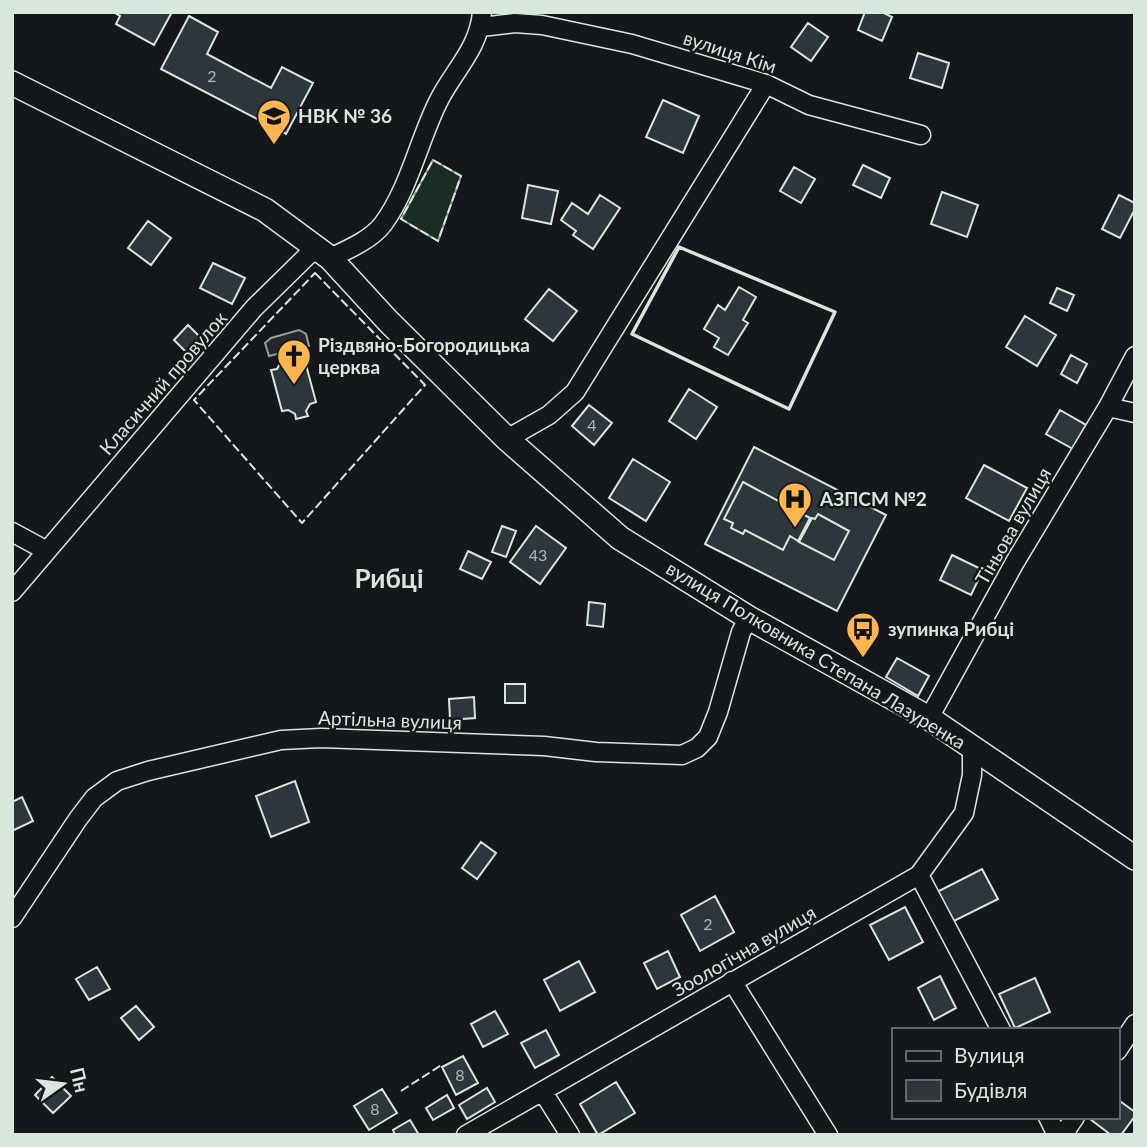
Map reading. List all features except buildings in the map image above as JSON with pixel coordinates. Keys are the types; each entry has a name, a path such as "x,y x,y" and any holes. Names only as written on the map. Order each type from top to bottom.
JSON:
{"street":[{"name":"вулиця Кім","path":"481,20 541,24 632,44 766,84 809,105 921,135"},
{"name":"Класичний провулок","path":"12,592 254,309 307,256 358,244 382,225 410,172 438,101 471,52 481,20"},
{"name":"вулиця Полковника Степана Лазуренка","path":"12,83 265,209 323,253 507,439 620,538 749,618 929,718 1135,858"},
{"path":"507,439 549,415 575,392 766,84"},
{"name":"Тіньова вулиця","path":"929,718 1015,562 1108,407 1135,356"},
{"path":"1108,407 1135,413"},
{"path":"12,532 47,551"},
{"name":"Артільна вулиця","path":"12,918 94,799 117,781 148,771 281,740 321,738 544,746 596,752 681,755 697,748 708,737 741,632 749,618"},
{"name":"Зоологічна вулиця","path":"466,1135 919,875 964,813 972,775 972,748"},
{"path":"919,875 1000,1028"},
{"path":"732,981 828,1135"},
{"path":"1119,1048 1135,1024"},
{"path":"543,1092 570,1135"},
{"path":"1049,1119 1057,1135"},
{"path":"1063,1135 1074,1119"}],"green space":[{"path":"433,160 461,176 438,241 401,219"}],"shaded area":[{"path":"299,330 306,334 309,346 269,356 265,343 271,338"}],"fence":[{"path":"433,160 461,176 438,241 401,219 433,160"},
{"path":"315,273 425,385 302,523 194,400 315,273"},
{"path":"401,1091 443,1064"}],"wall":[{"path":"679,247 835,312 789,409 632,334 679,247"}],"place":[{"name":"НВК № 36","path":"274,146"},
{"name":"Різдвяно-Богородицька церква","path":"294,386"},
{"name":"АЗПСМ №2","path":"795,529"},
{"name":"зупинка Рибці","path":"863,659"}],"district":[{"name":"Рибці","path":"389,579"}]}
